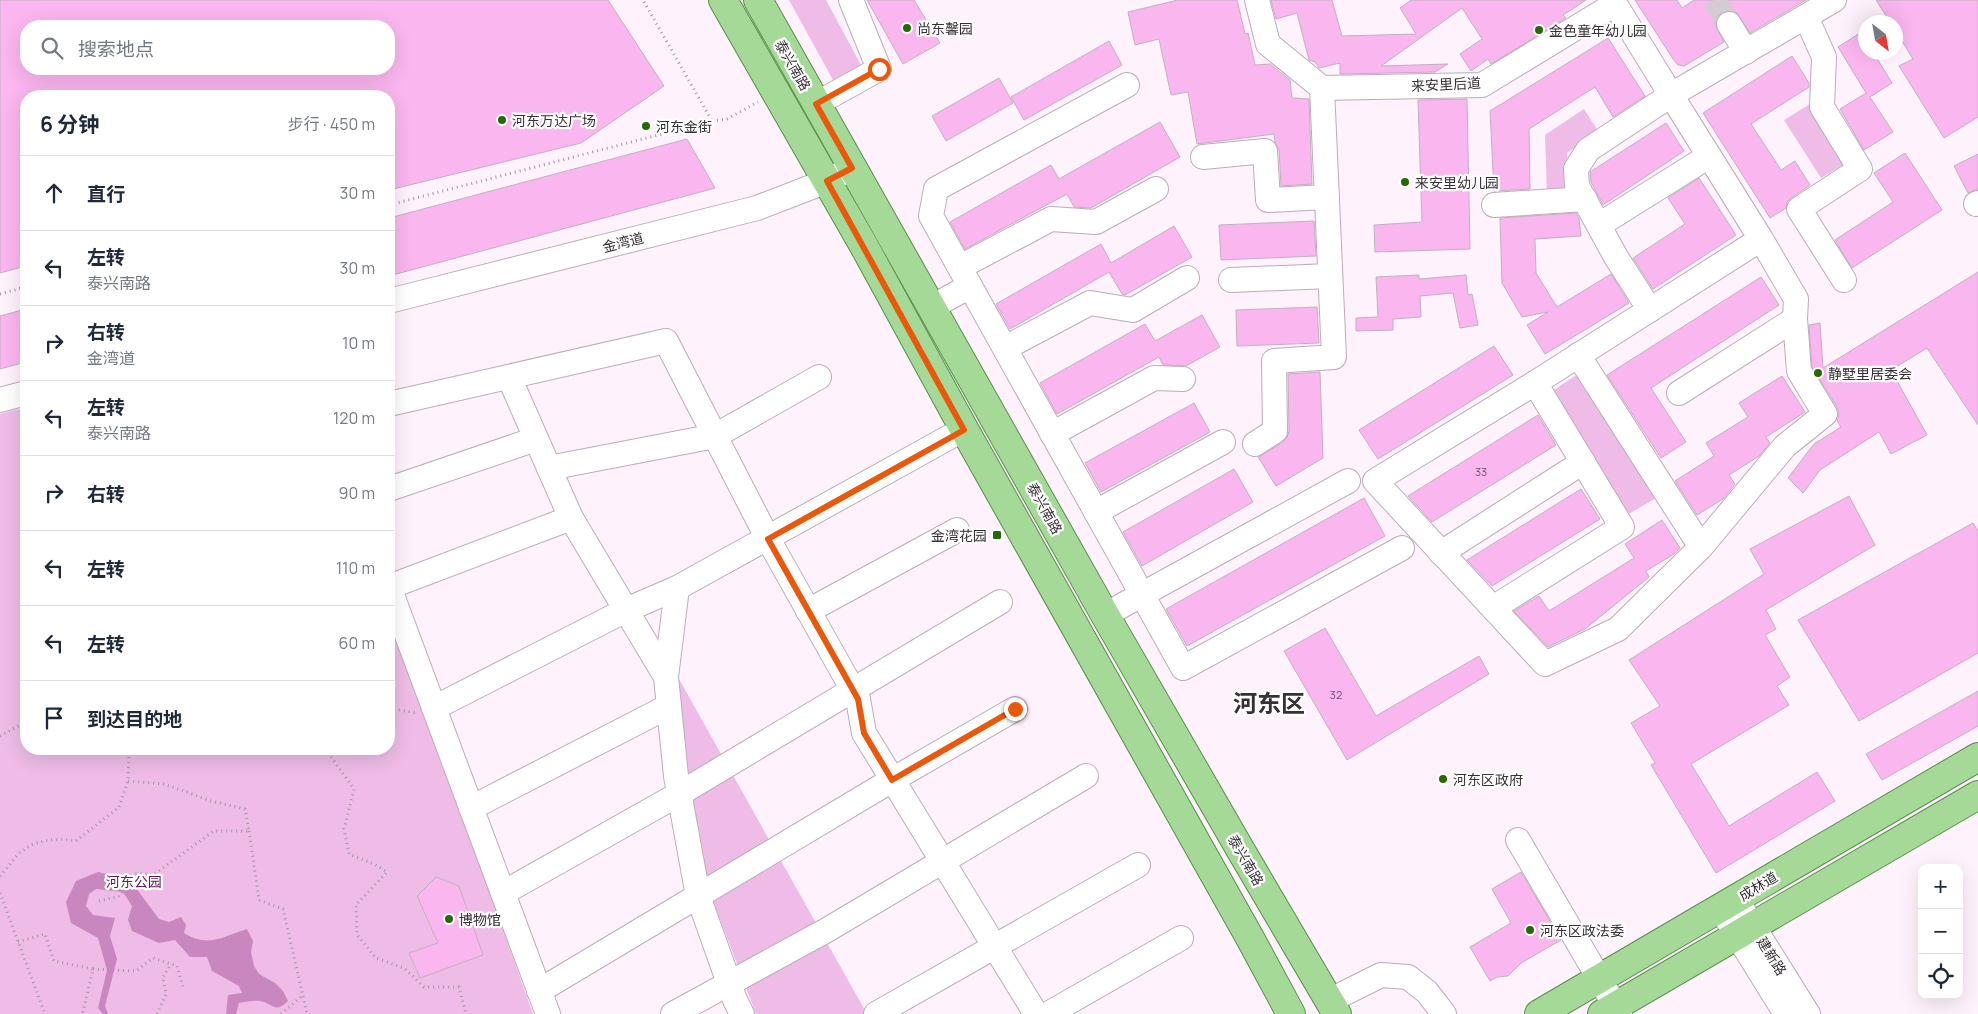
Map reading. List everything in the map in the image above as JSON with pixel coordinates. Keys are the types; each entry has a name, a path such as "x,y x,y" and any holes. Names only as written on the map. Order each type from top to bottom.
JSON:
{"main road":[{"name":"泰兴南路","path":"723,0 827,181 964,430 1207,860 1290,1014"},
{"name":"泰兴南路","path":"758,0 1105,614 1333,1008"},
{"name":"成林道","path":"1539,1014 1978,757"},
{"path":"1612,1011 1745,930 1978,796"}],"street":[{"path":"816,104 879,69 851,0"},
{"path":"1254,444 1275,431 1274,361 1334,357 1322,88 1268,44 1257,0"},
{"path":"1650,310 1616,257 1577,186 1576,169 1588,150 1671,95 1834,0"},
{"name":"来安里后道","path":"1322,88 1482,85 1614,2 1796,299 1795,319 1799,371 1826,414 1786,446 1701,547"},
{"path":"1806,16 1824,57 1822,107 1860,169 1799,209 1844,280"},
{"path":"1729,24 1746,52"},
{"path":"1127,85 936,189 931,216 1183,668 1402,548"},
{"path":"1203,157 1265,151 1268,200 1327,197"},
{"path":"1599,225 1709,156"},
{"name":"金湾道","path":"395,299 757,208 827,181 852,168"},
{"path":"932,307 965,277 1051,219 1096,222 1156,190"},
{"path":"1494,205 1584,199"},
{"path":"1578,355 1701,547 1618,629 1545,664 1375,481 1535,383 1578,355 1761,240"},
{"path":"1232,280 1330,276"},
{"path":"1005,348 1090,303 1133,310 1187,278"},
{"path":"1679,393 1795,319"},
{"path":"395,403 666,341 768,539 858,699 864,733 1036,1014"},
{"path":"509,377 571,518 666,676"},
{"path":"549,468 715,436 819,377"},
{"path":"1052,434 1154,378 1183,379"},
{"path":"1492,608 1622,527 1535,383"},
{"path":"0,400 20,395"},
{"path":"425,711 626,610 677,588 964,430"},
{"path":"395,487 536,439"},
{"path":"1096,512 1223,442"},
{"path":"1441,553 1583,462"},
{"path":"1105,614 1348,481"},
{"path":"395,585 571,518"},
{"path":"808,611 957,530"},
{"path":"677,588 666,676 679,794 698,896 735,1000 742,1014"},
{"path":"503,893 679,794 1000,602"},
{"path":"395,608 425,711 471,808 548,1014"},
{"path":"471,808 669,706"},
{"path":"539,991 892,780 1015,709"},
{"path":"673,1014 827,930 1086,776"},
{"path":"1518,840 1599,979 1612,1011"},
{"path":"876,1014 1138,865"},
{"name":"建新路","path":"1728,903 1745,930 1808,1014"},
{"name":"建新路","path":"1745,930 1786,1014"},
{"path":"1048,1014 1181,938"},
{"path":"1333,1008 1360,984 1381,975 1408,977 1426,992 1444,1014"}],"path":[{"path":"643,0 712,121"},
{"path":"395,203 712,121 727,119 776,93"},
{"path":"0,294 20,289"},
{"path":"395,708 425,711"},
{"path":"0,736 20,725"},
{"path":"0,876 21,852 40,842 58,838 76,841 119,808 128,781 131,755"},
{"path":"330,755 354,789 344,829 349,854 374,864 387,872 356,905 357,935 376,958 404,968 424,987 459,987 466,1014"},
{"path":"128,781 164,784 211,801 245,809 258,900 283,908 307,1014"},
{"path":"99,901 120,896 134,873 153,875 214,832 249,831"},
{"path":"0,892 45,1014"},
{"path":"18,942 45,934 54,961 93,970 136,971 153,958 177,966 183,987"},
{"path":"158,1014 166,994 163,977 171,964"},
{"path":"84,1014 93,970"},
{"path":"281,1014 302,996"}],"green space":[{"path":"789,0 826,0 861,65 833,80"},
{"path":"1810,104 1846,163 1821,178 1784,120"},
{"path":"1584,109 1598,131 1567,153 1569,195 1547,195 1545,135"},
{"path":"1578,374 1656,498 1622,518 1546,395"},
{"name":"河东公园","path":"20,409 20,755 395,755 395,625 533,1014 0,1014 0,414"},
{"path":"679,679 867,1014 756,1014 710,893 679,732"}],"shaded area":[{"path":"98,872 130,880 159,919 169,922 181,917 186,925 184,933 193,937 201,940 215,940 247,929 253,941 251,952 254,966 259,974 275,983 283,991 288,1001 277,1008 260,1001 239,1003 236,1014 226,1014 228,995 242,993 239,986 212,971 207,957 190,957 175,940 159,943 132,931 128,920 132,906 123,892 96,889 89,894 86,906 93,915 115,918 110,936 117,959 105,1006 108,1014 103,1014 98,1008 107,970 98,938 71,923 66,902 76,881"}],"building":[{"name":"河东万达广场","path":"0,0 608,0 664,86 581,143 395,189 395,90 20,90 20,268 0,273"},
{"name":"尚东馨园","path":"867,0 914,0 940,43 903,64"},
{"path":"1178,0 1237,0 1245,34 1248,33 1255,65 1270,64 1290,80 1292,98 1309,99 1312,184 1281,186 1279,150 1274,134 1197,144 1188,92 1171,95 1159,39 1135,45 1128,12"},
{"path":"1271,0 1332,0 1342,36 1416,34 1400,8 1411,0 1586,0 1563,15 1566,18 1491,64 1488,59 1471,71 1460,54 1482,39 1462,8 1381,66 1448,64 1435,72 1340,74 1340,63 1319,68 1315,62 1309,60 1297,13 1276,19"},
{"path":"1635,0 1677,0 1682,8 1694,0 1806,0 1750,33 1736,12 1729,10 1722,12 1717,18 1715,25 1724,42 1684,66 1678,65 1673,59"},
{"path":"1876,0 1978,0 1978,117 1944,138 1899,66 1913,59 1903,43 1903,15 1886,15"},
{"path":"1858,34 1858,60 1878,60 1892,83 1870,97 1893,132 1864,150 1840,109 1866,93 1838,47"},
{"path":"1608,38 1645,96 1613,117 1595,87 1529,129 1530,189 1494,191 1490,111"},
{"path":"1109,41 1122,65 1024,120 1011,97"},
{"path":"1792,56 1809,83 1809,87 1751,124 1781,170 1795,161 1810,185 1791,198 1787,202 1786,208 1770,218 1703,113"},
{"path":"999,78 1013,103 946,141 932,116"},
{"path":"1467,99 1470,249 1375,252 1374,225 1422,222 1418,100"},
{"path":"1160,122 1180,157 1091,208 1074,207 1067,194 965,249 950,222 1051,165 1059,179"},
{"path":"1666,123 1684,151 1603,205 1591,182 1590,172"},
{"path":"687,139 715,188 395,274 395,216"},
{"path":"1905,153 1942,210 1852,268 1835,240 1893,202 1874,173"},
{"path":"1978,154 1978,189 1968,193 1954,166"},
{"path":"1699,178 1736,235 1653,289 1633,258 1685,224 1668,198"},
{"path":"1576,213 1579,219 1581,236 1535,239 1536,273 1557,307 1611,274 1629,303 1545,354 1527,325 1548,312 1522,317 1502,283 1500,218"},
{"path":"1314,221 1316,256 1221,260 1219,225"},
{"path":"1174,226 1192,257 1125,295 1122,294 1109,272 1010,329 996,304 1101,244 1111,263"},
{"path":"1978,272 1978,425 1927,348 1891,370 1927,435 1891,454 1879,432 1820,470 1803,493 1788,478 1814,444 1841,427 1837,421 1839,414 1837,407 1812,367 1809,325 1820,323 1823,368"},
{"path":"1419,275 1419,279 1466,275 1468,295 1472,294 1478,325 1460,328 1453,293 1420,296 1421,317 1393,319 1393,330 1356,331 1356,318 1378,317 1376,277"},
{"path":"1761,277 1779,305 1651,388 1686,442 1661,458 1607,375"},
{"path":"1317,307 1319,343 1237,346 1236,310"},
{"path":"20,311 20,364 0,369 0,316"},
{"path":"1202,315 1220,347 1186,366 1163,365 1159,357 1057,414 1040,383 1145,324 1155,341"},
{"path":"1494,346 1513,375 1378,459 1359,430"},
{"path":"1320,372 1323,458 1276,486 1258,457 1282,443 1287,437 1289,431 1288,374"},
{"path":"1782,376 1805,412 1766,437 1770,443 1759,456 1729,475 1735,484 1723,499 1697,515 1675,481 1714,456 1706,443 1748,417 1739,403"},
{"path":"1194,403 1210,432 1101,492 1085,463"},
{"path":"1538,415 1556,445 1432,522 1408,496"},
{"path":"1234,469 1253,502 1142,566 1123,532"},
{"path":"1581,489 1600,519 1492,586 1467,560"},
{"path":"1849,496 1875,545 1766,610 1776,629 1765,635 1790,677 1777,686 1789,705 1691,764 1729,826 1817,772 1835,801 1716,873 1651,765 1655,763 1631,723 1660,706 1629,660 1764,574 1750,549"},
{"path":"1364,498 1385,536 1187,646 1166,609"},
{"path":"1662,520 1680,548 1674,554 1646,571 1649,577 1585,629 1548,647 1514,611 1539,596 1549,611 1634,558 1625,544"},
{"path":"1973,523 1978,531 1978,653 1859,721 1798,620"},
{"path":"1325,628 1376,716 1479,656 1489,674 1347,760 1284,651"},
{"path":"1978,691 1978,726 1882,780 1866,754"},
{"name":"河东区政法委","path":"1521,872 1561,940 1521,963 1508,976 1497,977 1490,981 1470,947 1511,923 1492,889"},
{"name":"博物馆","path":"436,877 459,886 483,955 420,978 409,953 438,943 417,896"}],"tunnel":[{"path":"1714,0 1729,24"}],"place":[{"name":"尚东馨园","path":"907,28"},
{"name":"金色童年幼儿园","path":"1539,30"},
{"name":"河东万达广场","path":"502,120"},
{"name":"河东金街","path":"646,126"},
{"name":"来安里幼儿园","path":"1405,182"},
{"name":"静墅里居委会","path":"1818,373"},
{"name":"金湾花园","path":"997,535"},
{"name":"河东区政府","path":"1443,779"},
{"name":"博物馆","path":"449,919"},
{"name":"河东区政法委","path":"1530,930"}],"district":[{"name":"河东区","path":"1269,702"}],"route":[{"path":"879,69 816,104 852,168 827,181 964,430 768,539 858,699 864,733 892,780 1015,709"}]}
